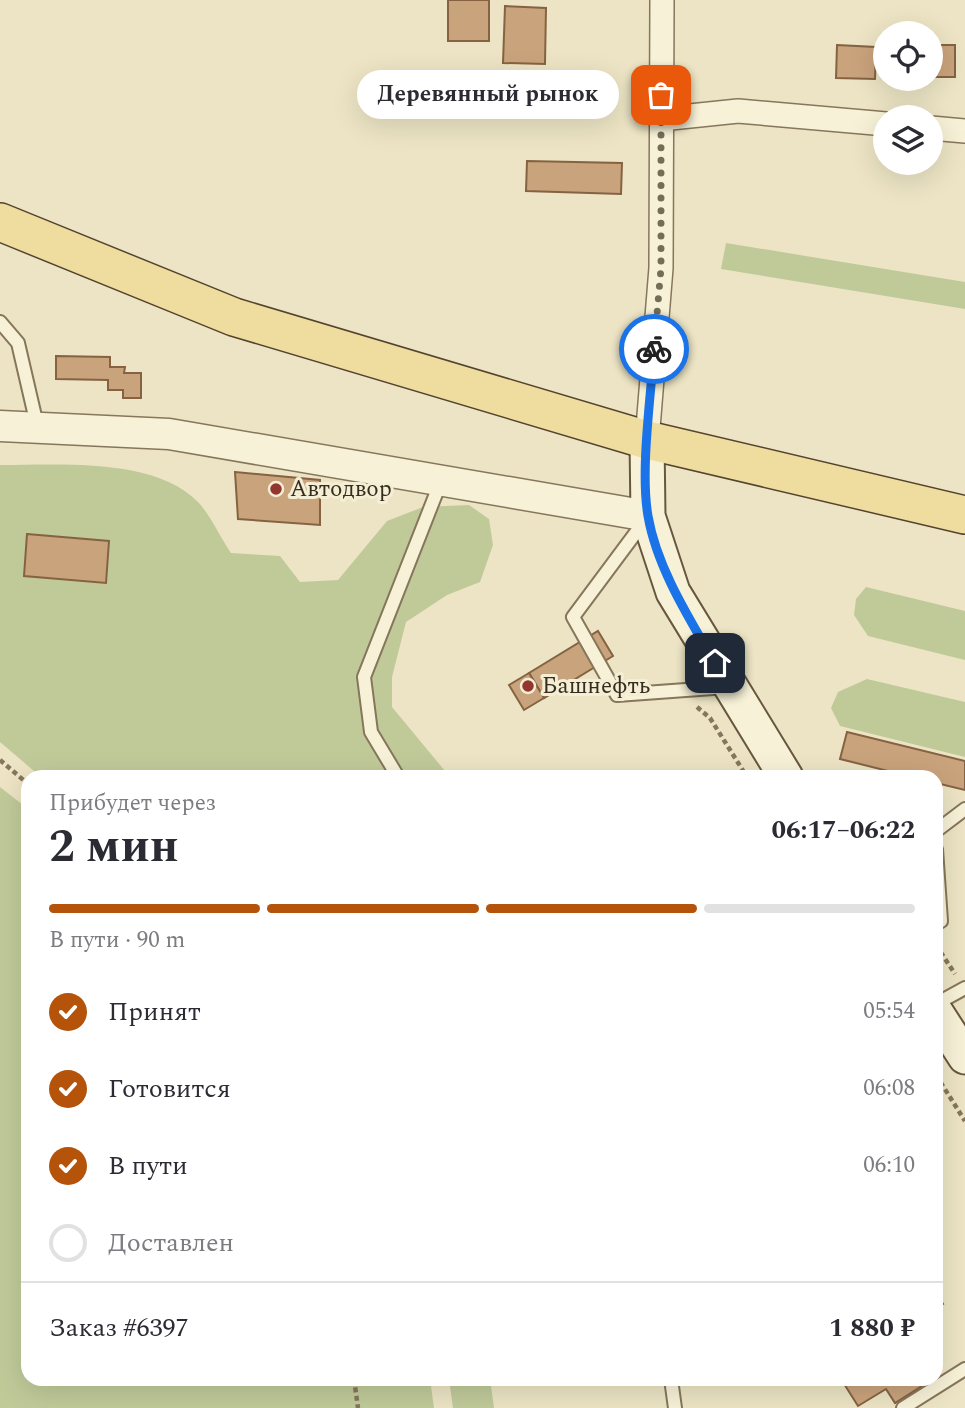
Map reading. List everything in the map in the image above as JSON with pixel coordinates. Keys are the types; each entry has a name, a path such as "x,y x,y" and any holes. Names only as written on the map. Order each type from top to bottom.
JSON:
{"main road":[{"path":"0,222 234,317 647,440 965,515"},
{"path":"647,440 648,516 673,592 782,770"}],"street":[{"path":"647,440 661,268 662,0"},
{"path":"661,119 738,111 873,123"},
{"path":"943,129 965,131"},
{"path":"0,426 37,425 169,434 648,516"}],"lane":[{"path":"0,322 18,343 37,425"},
{"path":"394,770 370,732 364,677 441,481"},
{"path":"648,516 573,617 617,695 729,687"},
{"path":"943,825 965,808"},
{"path":"943,1000 965,988"},
{"path":"943,1382 965,1368"},
{"path":"672,1386 675,1408"},
{"path":"903,1408 937,1386"}],"path":[{"path":"680,690 710,718 743,770"},
{"path":"0,760 21,778"},
{"path":"943,955 965,988"},
{"path":"943,1086 965,1121"},
{"path":"355,1386 358,1408"}],"green space":[{"path":"726,243 965,282 965,309 721,269"},
{"path":"0,465 105,467 157,477 180,487 198,502 231,553 280,556 300,582 338,580 387,521 423,507 469,505 489,519 493,545 480,582 447,595 406,622 392,677 392,707 444,770 33,770 0,742"},
{"path":"866,587 965,611 965,660 868,636 854,615 856,599"},
{"path":"867,679 965,702 965,757 840,726 831,708 838,692"},
{"path":"0,787 21,804 21,1386 431,1386 434,1408 0,1408"},
{"path":"450,1386 491,1386 494,1408 453,1408"}],"building":[{"path":"448,0 489,0 489,41 448,41"},
{"path":"505,6 546,8 545,64 503,63"},
{"path":"837,45 873,47 873,79 836,78"},
{"path":"943,45 955,45 955,77 943,77"},
{"path":"527,161 622,163 621,194 526,191"},
{"path":"56,356 110,357 110,367 125,367 124,373 141,373 141,398 123,398 123,390 108,390 108,380 56,379"},
{"path":"235,472 320,480 320,525 238,519"},
{"path":"27,534 109,541 106,583 24,576"},
{"path":"598,631 613,656 544,698 529,673"},
{"path":"529,673 544,698 524,710 509,685"},
{"path":"847,732 965,761 965,790 943,785 943,770 884,770 840,759"},
{"path":"845,1386 922,1386 895,1403 886,1389 858,1406"}],"way so far":[{"path":"654,349 661,268 661,95"}],"place":[{"name":"Деревянный рынок","path":"661,95"},
{"name":"Автодвор","path":"276,489"},
{"name":"Башнефть","path":"528,686"}],"route":[{"path":"654,349 647,440 648,516 673,592 715,663"}]}
